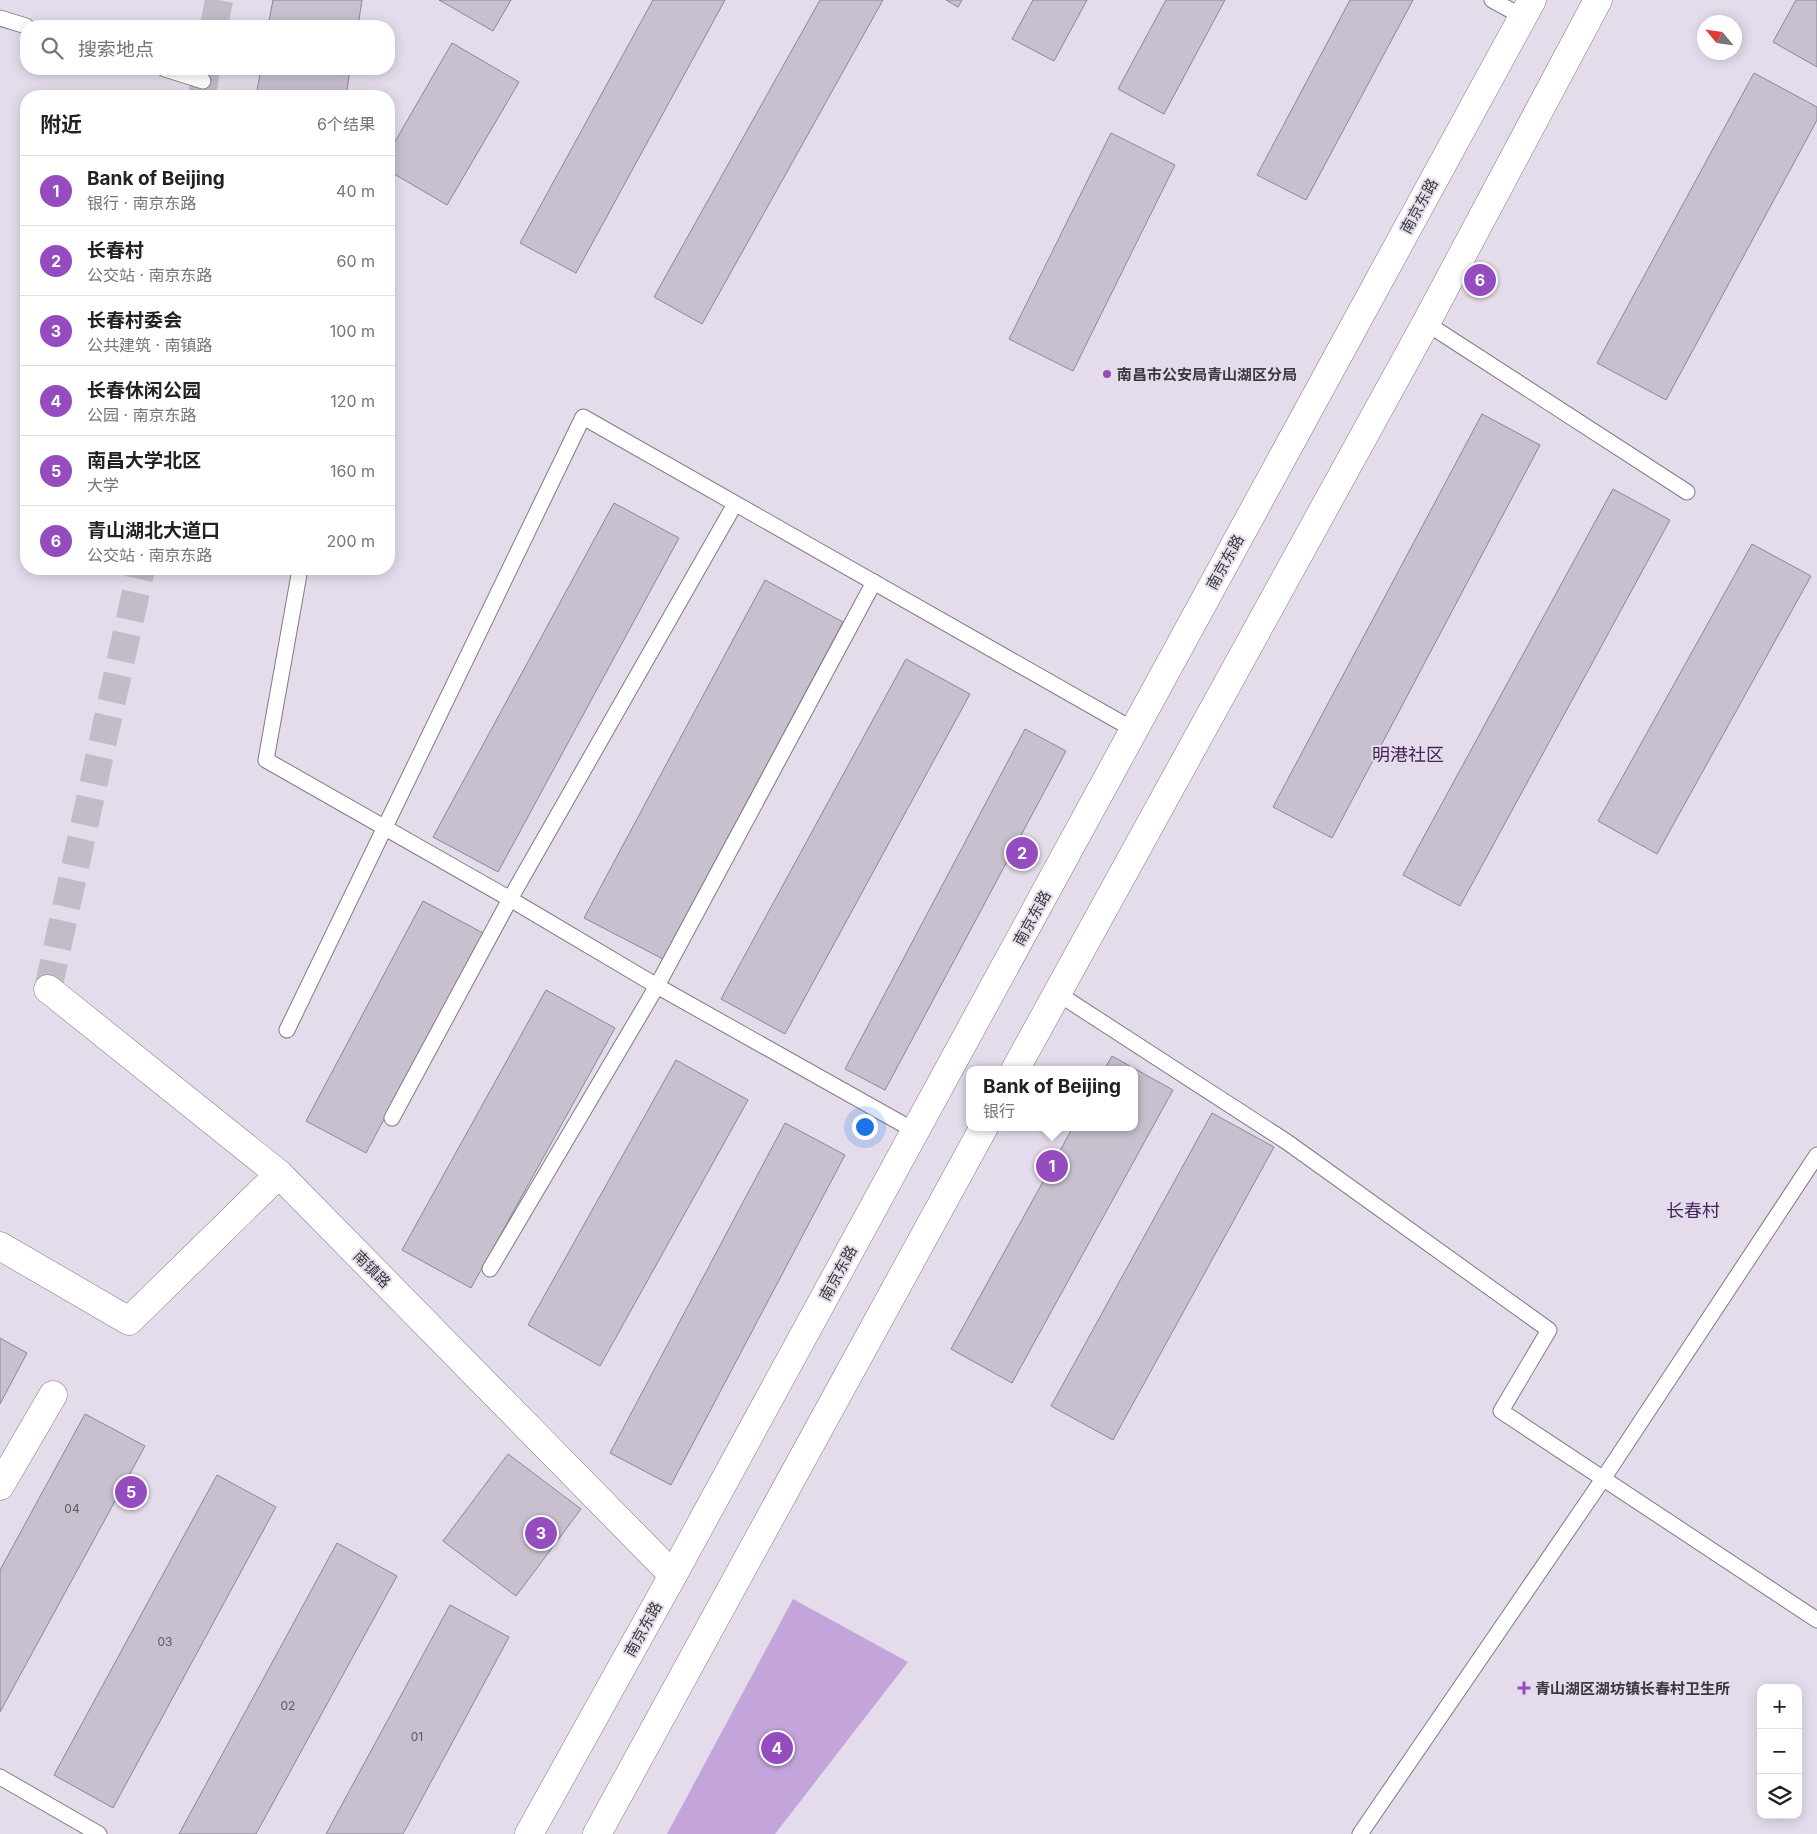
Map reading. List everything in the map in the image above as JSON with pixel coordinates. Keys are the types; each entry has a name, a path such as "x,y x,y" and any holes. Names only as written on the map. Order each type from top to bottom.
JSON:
{"main road":[{"path":"1017,1066 1426,323 1598,0"},
{"name":"南京东路","path":"529,1834 673,1575 1527,8"},
{"name":"南镇路","path":"48,989 279,1174 673,1575"},
{"path":"597,1834 982,1131"},
{"path":"0,1246 129,1320 279,1174"},
{"path":"0,1486 52,1395"}],"lane":[{"path":"1492,0 1527,8"},
{"path":"0,18 20,24"},
{"path":"186,75 204,80"},
{"path":"1426,323 1687,492"},
{"path":"287,1030 583,417 1134,730"},
{"path":"392,1118 510,899 735,504"},
{"path":"299,575 266,760 510,899 657,986 915,1131"},
{"path":"490,1269 657,986 874,582"},
{"path":"1057,993 1287,1142 1549,1330 1501,1411 1817,1620"},
{"path":"1360,1834 1603,1479 1817,1156"},
{"path":"0,1777 99,1834"}],"shaded area":[{"path":"793,1599 908,1662 775,1834 667,1834"}],"building":[{"path":"273,0 362,0 359,20 269,20"},
{"path":"439,0 511,0 493,31"},
{"path":"653,0 725,0 576,273 520,243"},
{"path":"820,0 883,0 702,324 654,297"},
{"path":"946,0 962,0 958,7"},
{"path":"1033,0 1087,0 1054,61 1012,39"},
{"path":"1166,0 1225,0 1164,114 1118,89"},
{"path":"1350,0 1413,0 1306,200 1257,175"},
{"path":"1796,0 1817,0 1817,67 1773,42"},
{"path":"452,43 519,82 447,205 395,175 395,142"},
{"path":"1754,73 1817,107 1817,120 1666,400 1597,363"},
{"path":"260,75 349,75 347,90 257,90"},
{"path":"1111,133 1175,165 1073,371 1009,339"},
{"path":"1482,414 1540,445 1332,838 1273,807"},
{"path":"1613,489 1670,520 1460,906 1403,875"},
{"path":"614,503 679,538 498,872 433,837"},
{"path":"1752,544 1811,576 1657,854 1598,821"},
{"path":"765,580 843,622 663,959 584,918"},
{"path":"906,659 970,694 785,1034 721,999"},
{"path":"1025,729 1066,751 885,1090 845,1069"},
{"path":"423,901 483,933 366,1153 306,1121"},
{"path":"546,990 615,1028 471,1288 402,1250"},
{"path":"1112,1056 1130,1066 1106,1066"},
{"path":"676,1060 748,1100 600,1366 528,1325"},
{"path":"1138,1070 1173,1090 1012,1383 951,1349 1071,1131 1138,1131"},
{"path":"1212,1113 1274,1147 1113,1440 1051,1406"},
{"path":"785,1123 845,1155 671,1485 610,1453"},
{"path":"0,1338 27,1353 0,1404"},
{"path":"85,1414 145,1446 0,1712 0,1570"},
{"path":"508,1454 581,1509 516,1596 443,1541"},
{"path":"217,1475 276,1507 113,1808 54,1775"},
{"path":"337,1543 397,1576 256,1834 179,1834"},
{"path":"450,1605 509,1637 403,1834 326,1834"}],"tunnel":[{"path":"215,20 219,0"},
{"path":"203,90 205,75"},
{"path":"48,989 140,575"}],"place":[{"name":"青山湖北大道口","path":"1480,280"},
{"name":"南昌市公安局青山湖区分局","path":"1107,374"},
{"name":"长春村","path":"1022,853"},
{"name":"Bank of Beijing","path":"1052,1166"},
{"name":"南昌大学北区","path":"131,1492"},
{"name":"长春村委会","path":"541,1533"},
{"name":"青山湖区湖坊镇长春村卫生所","path":"1524,1688"},
{"name":"长春休闲公园","path":"777,1748"}],"district":[{"name":"明港社区","path":"1408,754"},
{"name":"长春村","path":"1693,1210"}]}
